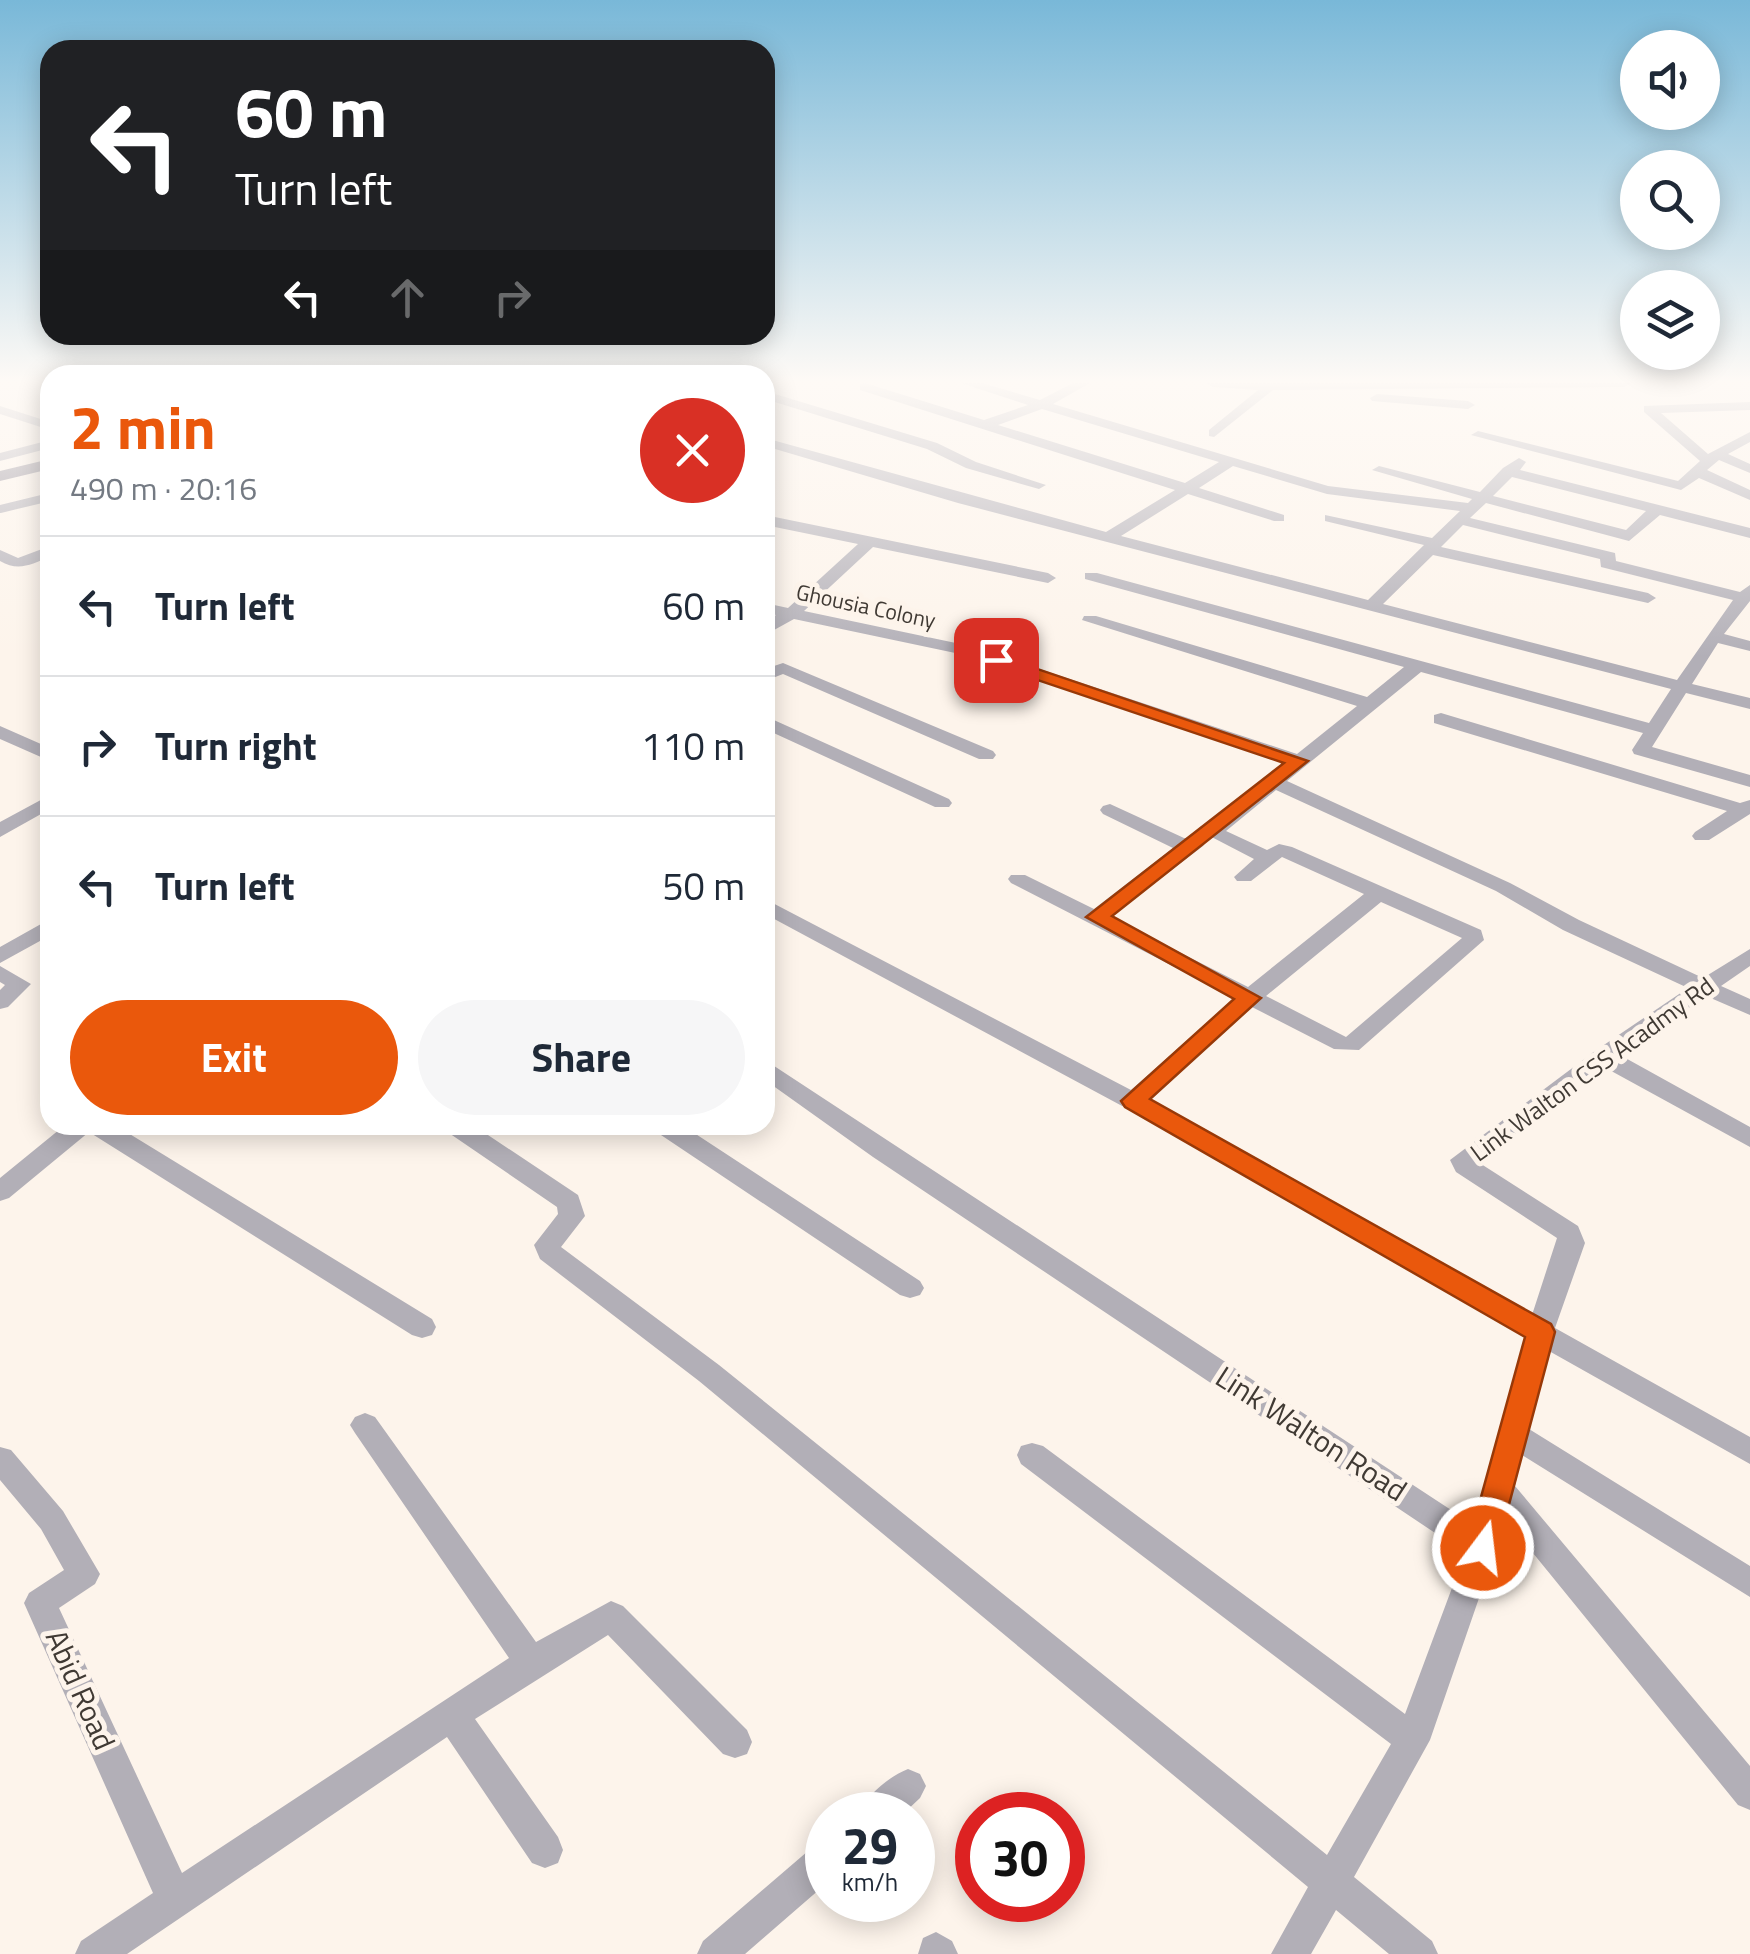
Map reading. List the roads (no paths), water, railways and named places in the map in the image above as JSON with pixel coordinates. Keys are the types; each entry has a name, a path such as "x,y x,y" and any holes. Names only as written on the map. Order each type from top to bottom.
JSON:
{"main road":[{"path":"0,490 40,480"}],"street":[{"path":"880,474 1107,538 1750,704"},
{"path":"1005,474 1038,484"},
{"path":"1137,474 1279,518"},
{"path":"1107,538 1209,474"},
{"path":"1272,474 1327,490 1628,536 1656,509"},
{"path":"1389,474 1470,509 1609,556 1606,564 1744,604 1713,636 1684,688 1640,750 1750,782"},
{"path":"1371,606 1506,474"},
{"path":"1517,474 1750,533"},
{"path":"1628,474 1681,486 1694,474"},
{"path":"1723,474 1750,496"},
{"path":"1330,518 1648,598"},
{"path":"775,522 1048,578"},
{"path":"775,624 792,613 868,543"},
{"path":"0,555 16,564 40,555"},
{"path":"1090,576 1654,730"},
{"name":"Ghousia Colony","path":"775,610 964,650 1299,761"},
{"path":"1090,620 1370,704"},
{"path":"1713,636 1750,646"},
{"path":"1097,917 1190,844 1212,832 1418,665"},
{"path":"775,672 783,668 986,754"},
{"path":"1442,718 1746,808"},
{"path":"775,727 942,803"},
{"path":"2,735 40,751"},
{"path":"1274,782 1503,887 1571,925 1750,1008"},
{"path":"0,832 40,807"},
{"path":"1702,836 1746,808"},
{"path":"1110,810 1190,844"},
{"path":"1212,832 1268,858"},
{"path":"1018,878 1331,1040 1352,1045 1473,940 1473,936 1284,851 1279,850 1244,877"},
{"path":"1133,1101 1250,998 1380,894"},
{"path":"775,910 1133,1101 1750,1452"},
{"path":"0,956 40,936"},
{"name":"Link Walton CSS Acadmy Rd","path":"1483,1548 1540,1332 1572,1243 1569,1233 1462,1160 1603,1056 1750,956"},
{"path":"0,973 20,984 0,1002"},
{"path":"1603,1056 1750,1138"},
{"name":"Link Walton Road","path":"775,1075 882,1151 1483,1548"},
{"path":"0,1192 69,1135"},
{"path":"114,1135 422,1327"},
{"path":"470,1135 569,1202 572,1216 552,1236 547,1245 549,1252 709,1373 1418,1954"},
{"path":"679,1135 910,1288"},
{"path":"364,1425 531,1662"},
{"path":"1513,1434 1750,1583"},
{"path":"1032,1455 1413,1740"},
{"name":"Abid Road","path":"0,1459 52,1520 84,1574 40,1603 176,1901"},
{"path":"1498,1489 1750,1793"},
{"path":"1290,1954 1413,1740 1483,1548"},
{"path":"94,1954 531,1662 611,1616 735,1742"},
{"path":"452,1714 545,1850"},
{"path":"901,1792 908,1786"},
{"path":"716,1954 805,1878"}],"lane":[{"path":"0,509 40,499"}]}
